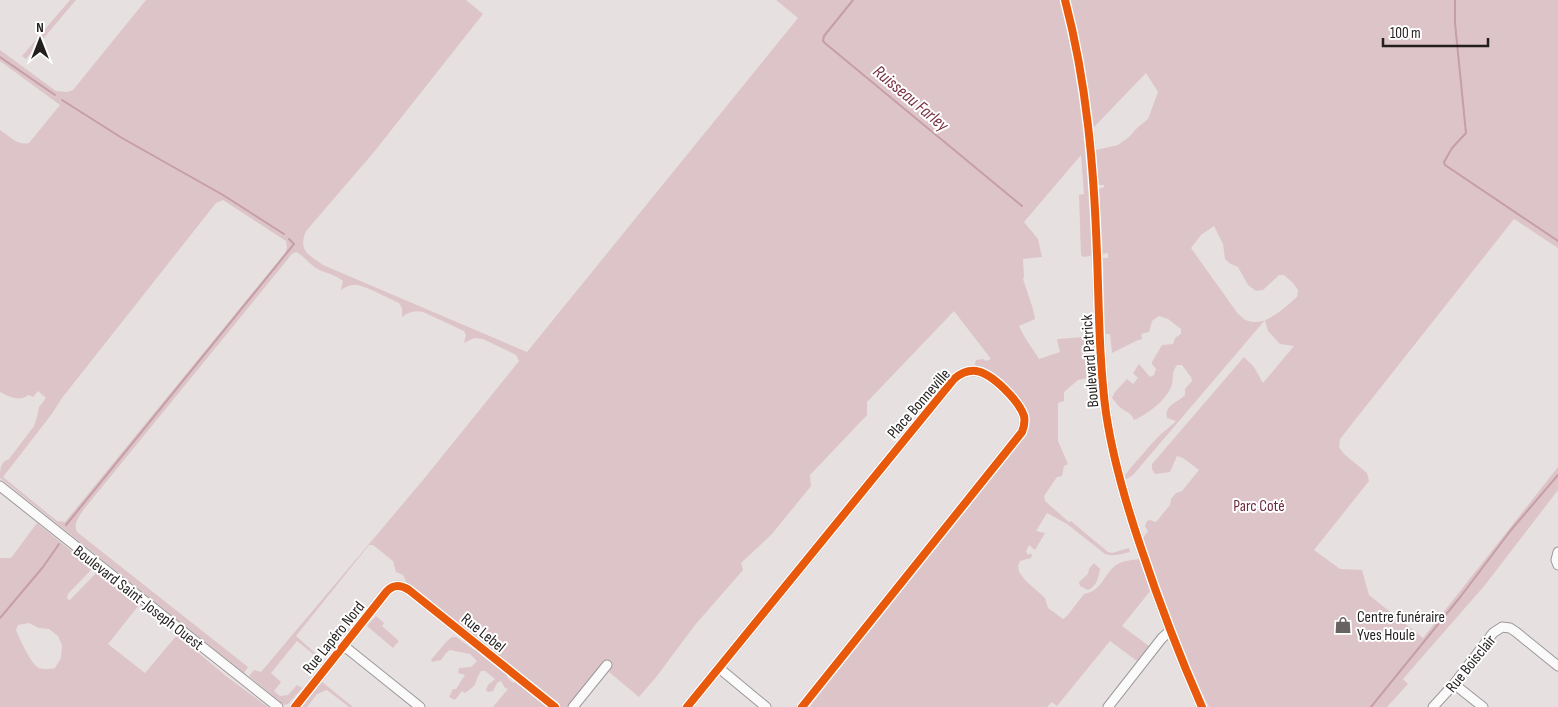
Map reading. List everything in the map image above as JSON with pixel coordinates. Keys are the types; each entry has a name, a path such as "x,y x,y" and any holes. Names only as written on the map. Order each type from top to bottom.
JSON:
{"street":[{"name":"Boulevard Patrick","path":"1065,0 1080,69 1090,144 1097,248 1101,354 1107,421 1129,514 1170,631 1202,707"},
{"name":"Place Bonneville","path":"687,707 954,379 961,373 978,371 1000,385 1021,410 1024,422 1022,432 802,707"},
{"name":"Boulevard Saint-Joseph Ouest","path":"0,486 278,707"},
{"path":"1558,552 1556,560 1558,565"},
{"name":"Rue Lapéro Nord","path":"295,707 387,591 393,586"},
{"name":"Rue Lebel","path":"393,586 401,586 409,590 555,707"},
{"name":"Rue Boisclair","path":"1433,707 1454,684 1493,633 1502,627 1510,628 1516,632 1558,666"},
{"path":"1108,707 1162,638 1170,631"},
{"path":"344,646 420,707"},
{"path":"573,707 607,666"},
{"path":"719,668 766,707"},
{"path":"1454,684 1484,707"}],"green space":[{"path":"70,0 76,0 26,59 22,56"},
{"path":"146,0 466,0 483,14 374,152 306,231 303,243 309,255 323,265 527,352 798,18 776,0 1060,0 1078,94 1088,190 1092,254 1083,257 1081,255 1079,195 1084,194 1081,155 1024,222 1038,239 1042,257 1023,259 1023,279 1035,319 1019,326 1039,359 1060,352 1058,339 1095,336 1098,376 1078,380 1064,392 1064,401 1058,403 1058,441 1068,464 1064,466 1062,476 1057,477 1044,496 1045,501 1069,522 1071,521 1108,552 1112,553 1129,548 1130,552 1114,555 1105,554 1067,524 1047,513 1036,531 1045,533 1035,550 1029,545 1026,552 1032,555 1031,558 1020,561 1018,566 1019,572 1026,581 1045,598 1048,608 1063,619 1084,594 1099,586 1116,565 1139,559 1151,590 1122,626 1149,646 1137,661 1110,641 1057,706 1052,702 1047,707 810,707 847,657 1019,442 1028,428 1029,416 1027,412 974,367 976,360 983,359 986,361 991,359 954,311 867,402 867,415 810,475 811,486 772,534 741,563 743,570 695,625 639,697 609,672 612,665 605,660 567,707 560,707 408,585 403,575 396,572 393,561 373,545 369,545 296,636 324,661 297,641 271,673 281,682 274,691 280,696 288,695 297,685 302,688 288,704 284,705 249,676 254,670 261,672 423,480 519,361 516,355 483,339 474,338 464,343 466,335 464,331 423,312 412,312 402,317 402,308 399,303 367,288 353,285 341,290 343,281 316,268 296,252 292,254 84,509 77,520 76,526 77,532 248,667 244,673 0,478 2,464 9,459 34,426 39,407 46,398 38,391 33,397 29,395 21,398 11,397 0,392 0,130 17,142 29,143 60,105 0,61 0,50 56,91 67,92 73,90","holes":["223,200 286,241 287,248 285,253 65,522 57,521 3,477 62,398 216,203"]},
{"name":"Parc Coté","path":"1070,0 1558,0 1558,248 1514,219 1340,439 1339,447 1344,454 1367,473 1369,481 1314,550 1340,569 1362,570 1369,595 1423,638 1558,467 1558,490 1485,585 1403,679 1408,684 1387,707 1209,707 1199,687 1173,624 1143,538 1148,531 1145,526 1147,521 1156,522 1170,505 1171,499 1176,493 1182,491 1199,470 1183,458 1177,456 1170,472 1155,474 1152,464 1244,357 1254,367 1263,383 1294,346 1280,344 1268,331 1265,320 1133,475 1125,480 1124,476 1142,455 1176,421 1167,418 1167,410 1185,395 1185,389 1192,381 1182,365 1177,365 1173,372 1172,384 1167,395 1151,410 1134,420 1112,398 1127,379 1133,384 1138,378 1133,373 1139,364 1150,377 1154,375 1156,369 1152,362 1162,345 1173,344 1175,338 1181,334 1181,329 1168,319 1159,316 1152,321 1149,332 1141,334 1142,339 1112,353 1110,334 1105,334 1103,258 1108,258 1108,253 1103,254 1099,189 1104,187 1104,185 1099,185 1096,150 1118,145 1129,137 1148,119 1158,92 1146,73 1094,127 1084,61","holes":["1214,226 1223,244 1225,259 1238,267 1248,285 1256,291 1263,290 1279,275 1284,275 1298,290 1297,297 1268,319 1255,322 1244,319 1238,314 1191,248 1201,235"]},
{"path":"37,523 92,568 68,594 67,599 70,600 97,572 139,605 108,644 145,673 177,635 226,676 268,707 0,707 0,558 11,558","holes":["29,623 39,628 49,629 58,636 62,645 61,658 55,668 43,669 36,666 16,630 18,625"]},
{"path":"1094,563 1100,569 1099,575 1095,584 1088,590 1080,586 1079,582 1088,574 1089,569"},
{"path":"376,616 384,623 382,626 399,641 393,648 367,626"},
{"path":"452,637 456,637 474,650 481,652 508,673 507,677 513,683 516,680 550,707 493,707 508,689 505,688 501,681 497,683 493,691 488,692 486,690 488,685 495,679 485,671 481,671 475,685 470,690 465,693 462,691 455,700 449,697 465,675 458,673 459,668 471,667 477,661 470,654 450,650 441,660 432,662 431,660"},
{"path":"321,681 353,707 349,707 327,690 317,694 307,707 300,707"}],"waterway":[{"name":"Ruisseau Farley","path":"853,0 824,36 823,41 1022,206"},
{"path":"1455,0 1455,23 1466,133 1452,148 1444,162 1445,165 1558,241"},
{"path":"0,57 55,95"},
{"path":"62,100 122,138 223,195 284,234"},
{"path":"66,525 294,244 289,239"},
{"path":"1371,707 1461,596 1511,530 1558,475"},
{"path":"0,618 43,567 59,544"}],"cycle path":[{"path":"1065,0 1079,63 1088,126 1096,223 1102,374 1112,448 1120,482 1141,548 1185,668 1202,707"},
{"path":"687,707 954,379 970,371 976,371 990,377 1017,403 1024,416 1022,432 802,707"},
{"path":"295,707 387,591 392,587 398,586 409,590 555,707"}],"place":[{"name":"Centre funéraire Yves Houle","path":"1343,625"}]}
